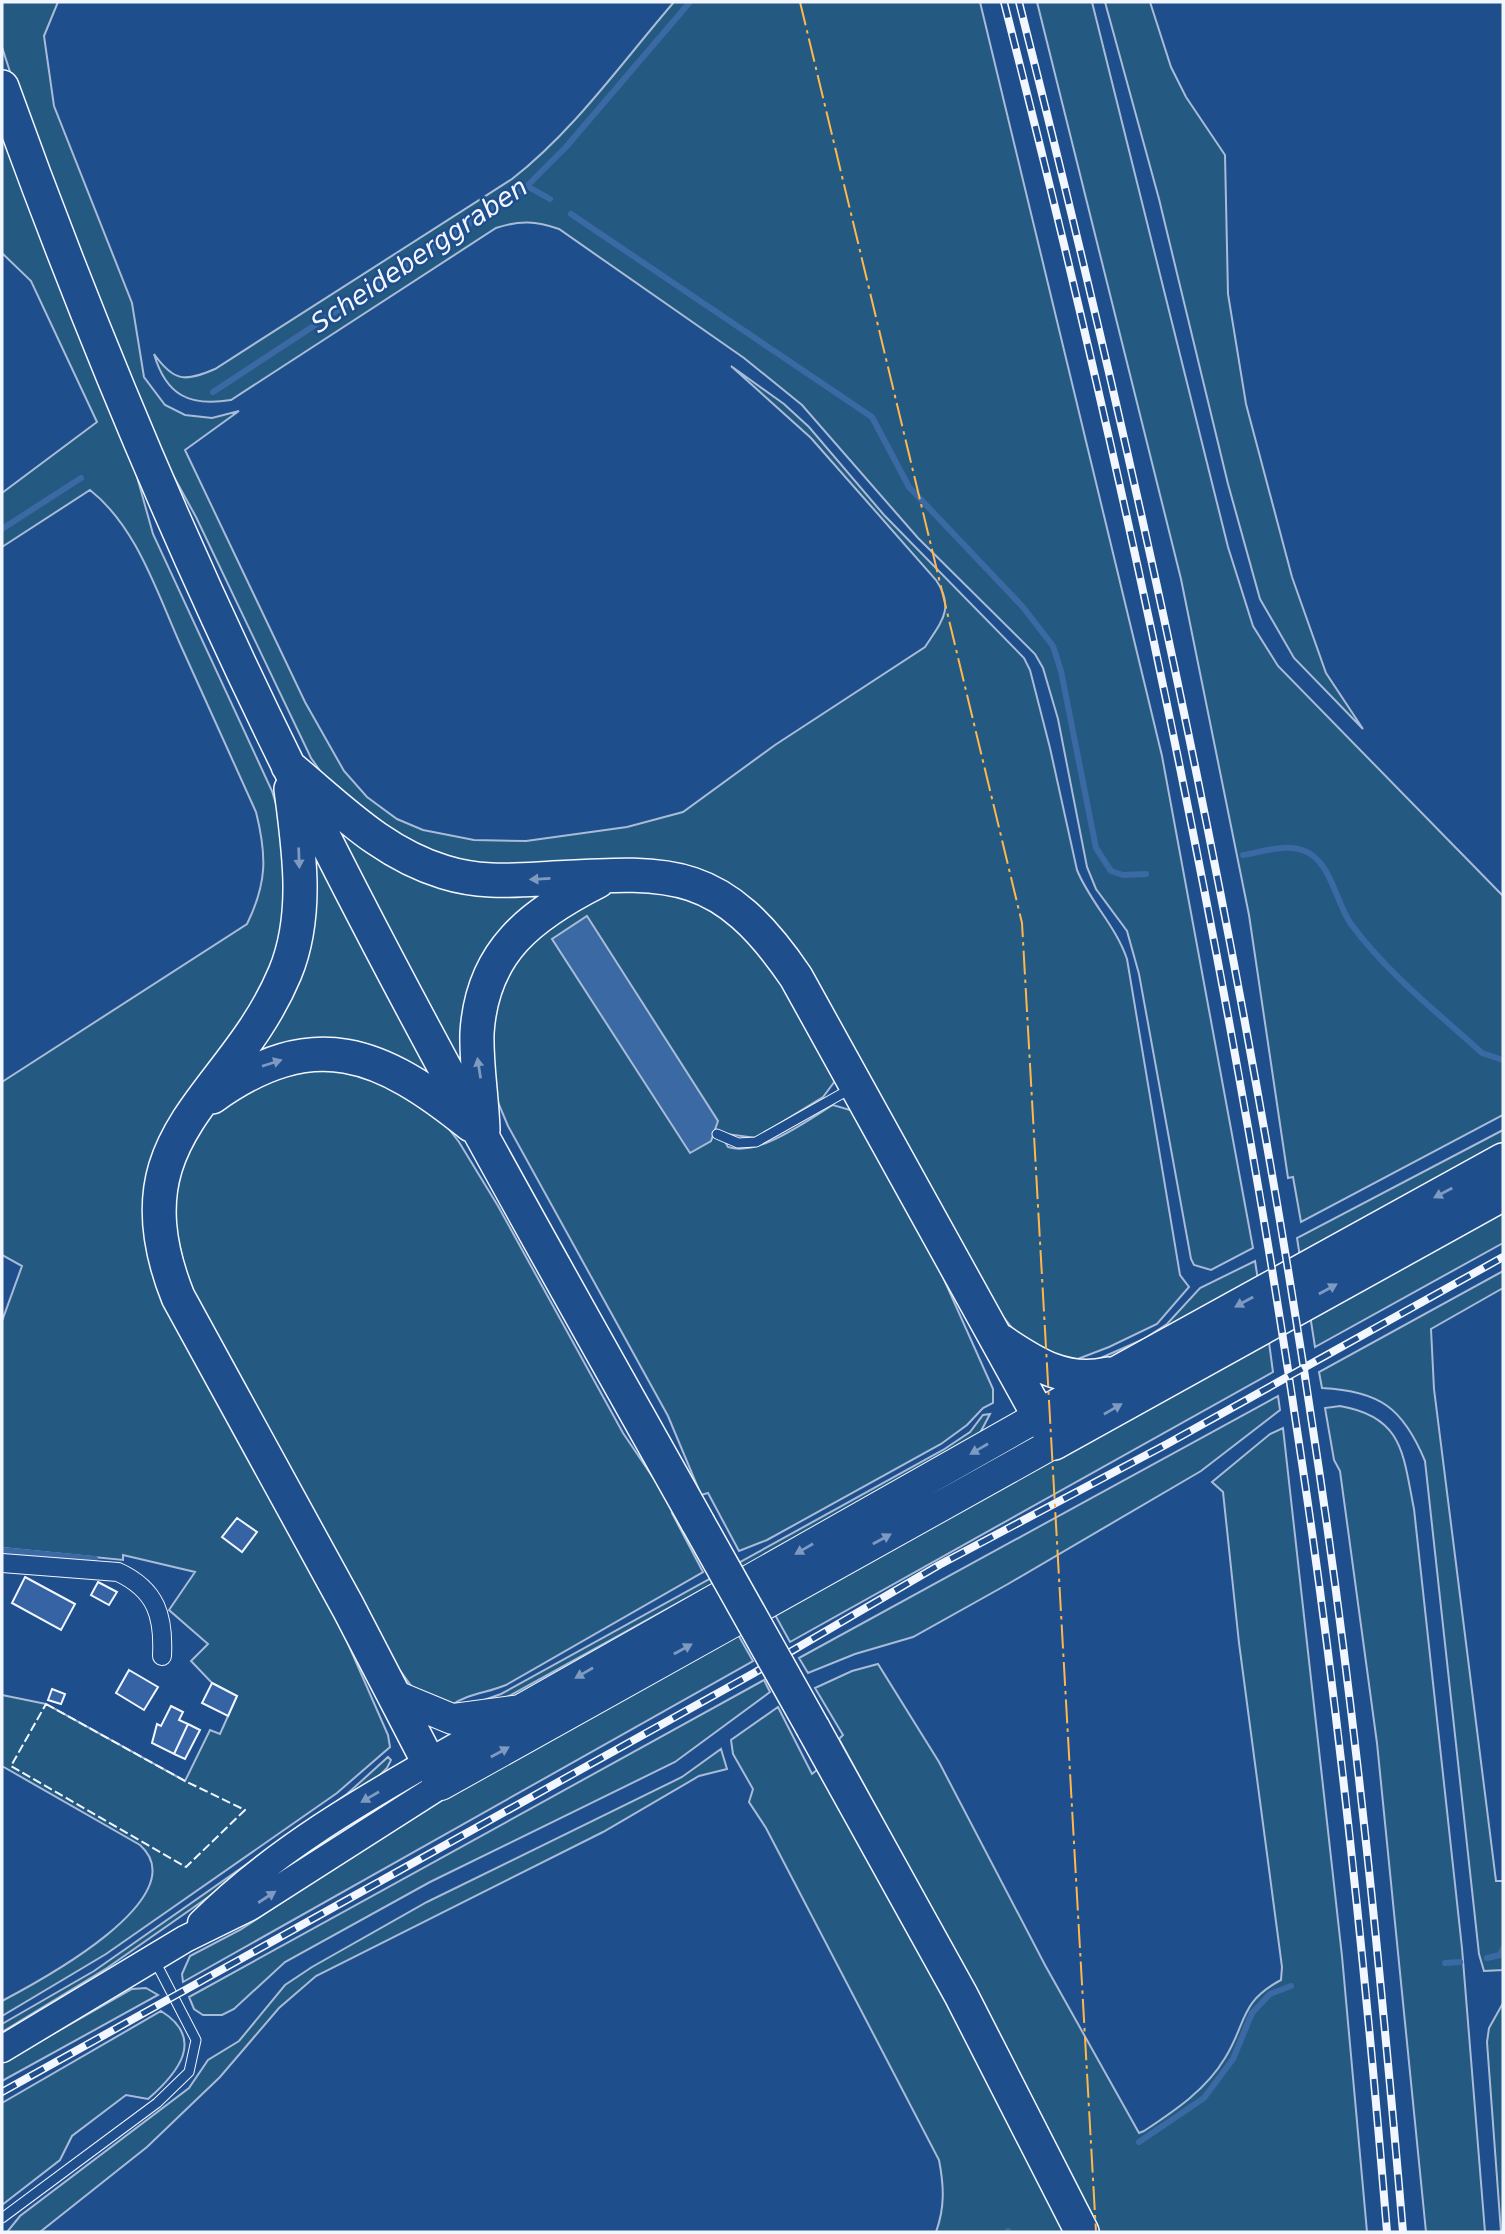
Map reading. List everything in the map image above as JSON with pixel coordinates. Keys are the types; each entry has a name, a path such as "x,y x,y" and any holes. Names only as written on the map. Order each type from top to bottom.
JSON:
{"highway":[{"path":"2,87 149,466 288,766 483,1136 961,1995 1082,2232"},
{"path":"288,766 382,845 412,861 445,872 499,882 658,875 711,891 757,925 796,977 1046,1429"},
{"path":"288,766 298,846 300,899 293,950 285,972 259,1021 194,1111 169,1151 160,1192 160,1243 178,1297 432,1768"},
{"path":"483,1136 477,1032 488,983 517,934 539,913 608,876"},
{"path":"194,1111 237,1079 265,1065 293,1057 342,1055 366,1060 408,1079 483,1136"},
{"path":"1046,1429 1119,1371 1503,1160"},
{"path":"1046,1429 1503,1194"},
{"path":"996,1338 1036,1365 1068,1377 1095,1377 1119,1371"}],"main road":[{"path":"432,1768 520,1710 1046,1429"},
{"path":"2,2049 185,1940 237,1888 271,1860 432,1768 1046,1429"},
{"path":"394,1695 452,1719 520,1710"}],"street":[{"path":"2,1563 118,1572 132,1578 156,1601 163,1631 162,1656"}],"lane":[{"path":"718,1134 738,1143 756,1142 856,1085"},
{"path":"2,2218 157,2104 189,2072 196,2040 154,1959"}],"shaded area":[{"path":"2,2 58,2 44,36 54,106 132,303 144,377 165,405 185,415 212,418 239,411 185,450 305,702 344,771 367,797 397,819 423,830 474,840 526,841 627,827 683,812 775,745 925,647 944,614 945,599 936,580 811,438 731,366 784,404 809,427 884,515 1024,658 1030,670 1050,748 1077,870 1127,959 1180,1275 1189,1287 1157,1324 1070,1362 1027,1347 1001,1314 744,895 523,873 420,856 323,775 311,758 196,517 152,437 22,109 2,47"},
{"path":"674,2 980,2 1162,756 1253,1248 1211,1270 1194,1265 1191,1259 1139,974 1127,931 1096,889 1087,867 1058,719 1043,668 1035,654 918,538 802,405 744,358 559,229 528,222 496,228 231,400 203,402 181,395 165,379 159,368 154,354 168,370 181,377 196,376 215,369 512,179 535,160 577,117"},
{"path":"1037,2 1092,2 1228,547 1253,626 1278,666 1503,896 1503,1115 1301,1222 1293,1177 1288,1178 1249,915 1181,579"},
{"path":"1105,2 1150,2 1171,67 1186,97 1225,155 1228,294 1246,404 1292,577 1326,673 1363,729 1294,658 1260,599 1228,484 1159,199"},
{"path":"2,126 136,473 153,534 272,791 290,849 276,970 166,1127 152,1157 147,1181 143,1213 146,1238 328,1598 388,1735 390,1747 337,1793 106,1954 2,2016 2,2001 77,1957 131,1912 148,1889 152,1866 140,1845 2,1766 2,1695 46,1704 185,1781 210,1730 220,1734 237,1696 212,1683 191,1661 208,1644 169,1610 195,1572 123,1555 123,1560 2,1548 2,1321 22,1266 2,1255 2,1082 247,924 262,882 263,856 256,812 154,583 133,542 106,505 90,490 2,547 2,493 97,422 31,281 2,253"},
{"path":"325,808 370,849 558,886 500,942 476,1092"},
{"path":"304,835 451,1101 408,1066 251,1062"},
{"path":"626,889 672,893 714,910 773,964 838,1077 823,1097 756,1138 727,1134 724,1140 728,1147 754,1147 782,1136 833,1105 857,1112 925,1237 993,1389 993,1403 983,1408 967,1425 941,1444 767,1540 739,1551 708,1493 701,1495 668,1416 508,1126 497,1100 487,1025 522,943 604,893"},
{"path":"587,916 718,1121 711,1141 690,1153 552,939"},
{"path":"354,1066 442,1120 459,1142 498,1206 623,1433 675,1510 672,1513 703,1572 506,1685 450,1706 412,1687 399,1669 190,1291 172,1212 186,1151 213,1111 264,1075"},
{"path":"1503,1130 1503,1149 1300,1257 1297,1238"},
{"path":"1503,1210 1503,1243 1315,1347 1310,1315"},
{"path":"1255,1261 1258,1280 1116,1360 1087,1364 1144,1339 1167,1324 1200,1288"},
{"path":"1503,1271 1503,1288 1431,1329 1434,1389 1496,1881 1503,1881 1503,1970 1484,1971 1479,1954 1425,1461 1417,1443 1398,1415 1374,1398 1322,1388 1319,1372"},
{"path":"1268,1335 1273,1372 790,1642 774,1613"},
{"path":"1278,1396 1280,1410 1201,1471 913,1637 855,1654 808,1673 799,1658"},
{"path":"1340,1406 1361,1411 1389,1429 1403,1456 1414,1509 1462,1948 1485,2232 1426,2232 1377,1743 1340,1471 1334,1460 1325,1408"},
{"path":"990,1414 980,1433 946,1455 500,1701 484,1700 501,1694 943,1450 970,1432 983,1415"},
{"path":"1283,1428 1342,1956 1367,2232 1100,2232 1002,2039 839,1739 843,1735 815,1688 852,1671 878,1664 939,1762 1045,1965 1139,2133 1144,2131 1178,2108 1209,2080 1232,2046 1251,2005 1267,1988 1281,1980 1282,1967 1239,1643 1223,1492 1212,1482 1270,1434"},
{"path":"736,1631 753,1661 183,1982 182,1974 190,1956 240,1930 443,1796"},
{"path":"764,1680 770,1692 675,1762 430,1882 285,1962 234,2009 222,2015 203,2015 194,2009 189,1997"},
{"path":"778,1707 812,1774 818,1769 891,1895 1069,2232 936,2232 943,2196 939,2160 766,1828 749,1802 753,1789 733,1754 731,1740"},
{"path":"721,1749 727,1769 699,1776 603,1832 316,1976 279,2008 220,2077 147,2147 40,2232 7,2232 20,2216 189,2088 208,2060 239,2041 285,1985 427,1902 682,1777"},
{"path":"388,1757 391,1760 387,1768 373,1782 107,1968 2,2032 2,2024 94,1971 347,1794"},
{"path":"146,1988 158,1995 2,2081 2,2063 132,1989"},
{"path":"1503,2003 1501,2232 1487,2042 1489,2028"},
{"path":"161,2011 175,2022 185,2044 183,2056 169,2078 148,2099 126,2095 72,2136 60,2160 2,2205 2,2103"}],"building":[{"path":"237,1518 257,1532 242,1552 222,1537"},
{"path":"25,1577 75,1604 61,1630 12,1603"},
{"path":"98,1582 117,1592 109,1605 91,1595"},
{"path":"129,1670 158,1687 144,1710 116,1693"},
{"path":"212,1683 237,1696 228,1716 202,1703"},
{"path":"52,1689 65,1694 61,1704 48,1700"},
{"path":"171,1706 183,1712 179,1720 188,1724 174,1754 152,1743 157,1724 161,1726"},
{"path":"188,1724 200,1730 185,1759 174,1754"}],"waterway":[{"name":"Scheideberggraben","path":"213,392 527,186 566,147 690,2"},
{"path":"527,186 550,199"},
{"path":"571,214 872,417 909,487 1022,606 1053,646 1061,671 1096,848 1111,871 1123,875 1146,874"},
{"name":"Scheideberggraben","path":"2,529 81,478"},
{"path":"1243,855 1288,848 1312,855 1326,871 1345,915 1380,959 1482,1053 1503,1060"},
{"path":"2,1550 95,1559"},
{"path":"1487,1958 1500,1955 1503,1948"},
{"path":"1445,1963 1460,1962"},
{"path":"1139,2142 1204,2098 1233,2059 1252,2013 1270,1994 1291,1986"}],"railway":[{"path":"1004,2 1092,364 1172,729 1209,912 1274,1279 1316,1559 1340,1751 1361,1943 1387,2232"},
{"path":"1019,2 1148,546 1224,911 1258,1095 1332,1559 1356,1751 1403,2232"},
{"path":"2,2092 754,1673 939,1565 1167,1444 1503,1257"}],"fence":[{"path":"46,1704 185,1781 245,1810 186,1867 11,1766 46,1704"}],"power":[{"path":"800,2 1022,923 1096,2232"}]}
